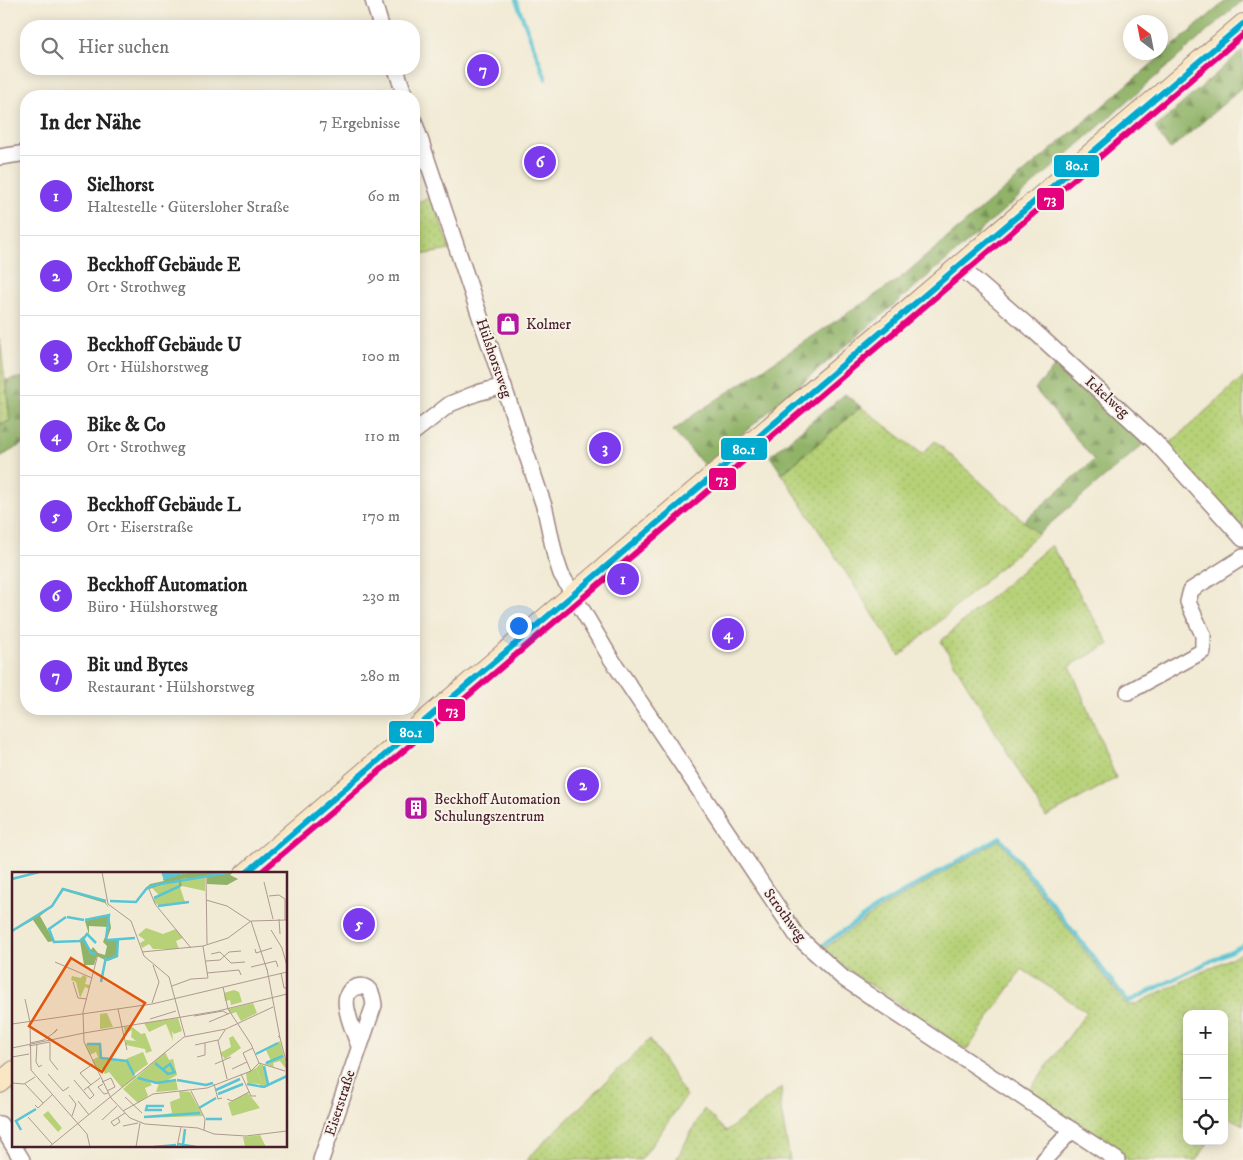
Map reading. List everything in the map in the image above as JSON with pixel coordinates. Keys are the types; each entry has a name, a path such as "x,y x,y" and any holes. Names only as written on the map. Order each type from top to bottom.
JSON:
{"main road":[{"path":"247,872 1243,24"},
{"path":"0,1083 12,1073"}],"street":[{"path":"372,0 380,20"},
{"path":"398,75 403,90"},
{"name":"Hülshorstweg","path":"420,139 545,509 555,556 561,574 573,594"},
{"path":"0,157 20,154"},
{"name":"Ickelweg","path":"960,267 1033,330 1156,442 1243,539"},
{"path":"420,427 450,404 477,393 504,386"},
{"path":"1128,692 1203,651 1203,635 1188,602 1191,590 1243,556"},
{"name":"Strothweg","path":"573,594 610,658 797,936 843,978 1117,1160"},
{"name":"Eiserstraße","path":"321,1160 359,1046"},
{"path":"0,1124 12,1144"},
{"path":"1044,1160 1072,1130"},
{"path":"15,1148 22,1160"}],"green space":[{"path":"1227,0 1243,0 956,252 705,466 673,431 695,414 898,280 1156,60 1168,60 1168,50"},
{"path":"1243,50 1243,87 1170,150 1155,128"},
{"path":"432,197 450,250 420,255 420,201"},
{"path":"0,340 10,421 0,424"},
{"path":"1060,361 1147,441 1038,534 1024,521 1094,460 1035,389"},
{"path":"1243,377 1243,526 1238,529 1166,447"},
{"path":"20,378 20,445 0,457 0,424 10,421 6,380"},
{"path":"845,394 861,407 782,474 770,456"},
{"path":"861,407 922,454 935,441 1038,534 900,656 782,474"},
{"path":"1051,545 1109,644 1070,666 1116,778 1046,817 941,641"},
{"path":"999,840 1126,1004 1134,1005 1243,952 1243,1125 1228,1117 1228,1010 1183,1010 1183,1145 1206,1145 1197,1160 1128,1160 1028,1092 1087,1012 1022,969 967,1050 822,950 877,911"},
{"path":"650,1039 686,1096 641,1160 526,1160"},
{"path":"782,1087 780,1105 790,1160 676,1160 704,1109 726,1132"}],"waterway":[{"path":"516,0 546,79"},
{"path":"822,946 876,908 1000,837 1128,1002 1243,945"}],"transit line":[{"name":"80.1","path":"247,872 1243,24"},
{"name":"73","path":"261,872 1243,35"}],"place":[{"name":"Bit und Bytes","path":"483,70"},
{"name":"Beckhoff Automation","path":"540,162"},
{"name":"Kolmer","path":"508,324"},
{"name":"Beckhoff Gebäude U","path":"605,448"},
{"name":"Sielhorst","path":"623,579"},
{"name":"Bike & Co","path":"728,634"},
{"name":"Beckhoff Gebäude E","path":"583,785"},
{"name":"Beckhoff Automation Schulungszentrum","path":"416,808"},
{"name":"Beckhoff Gebäude L","path":"359,924"}]}
